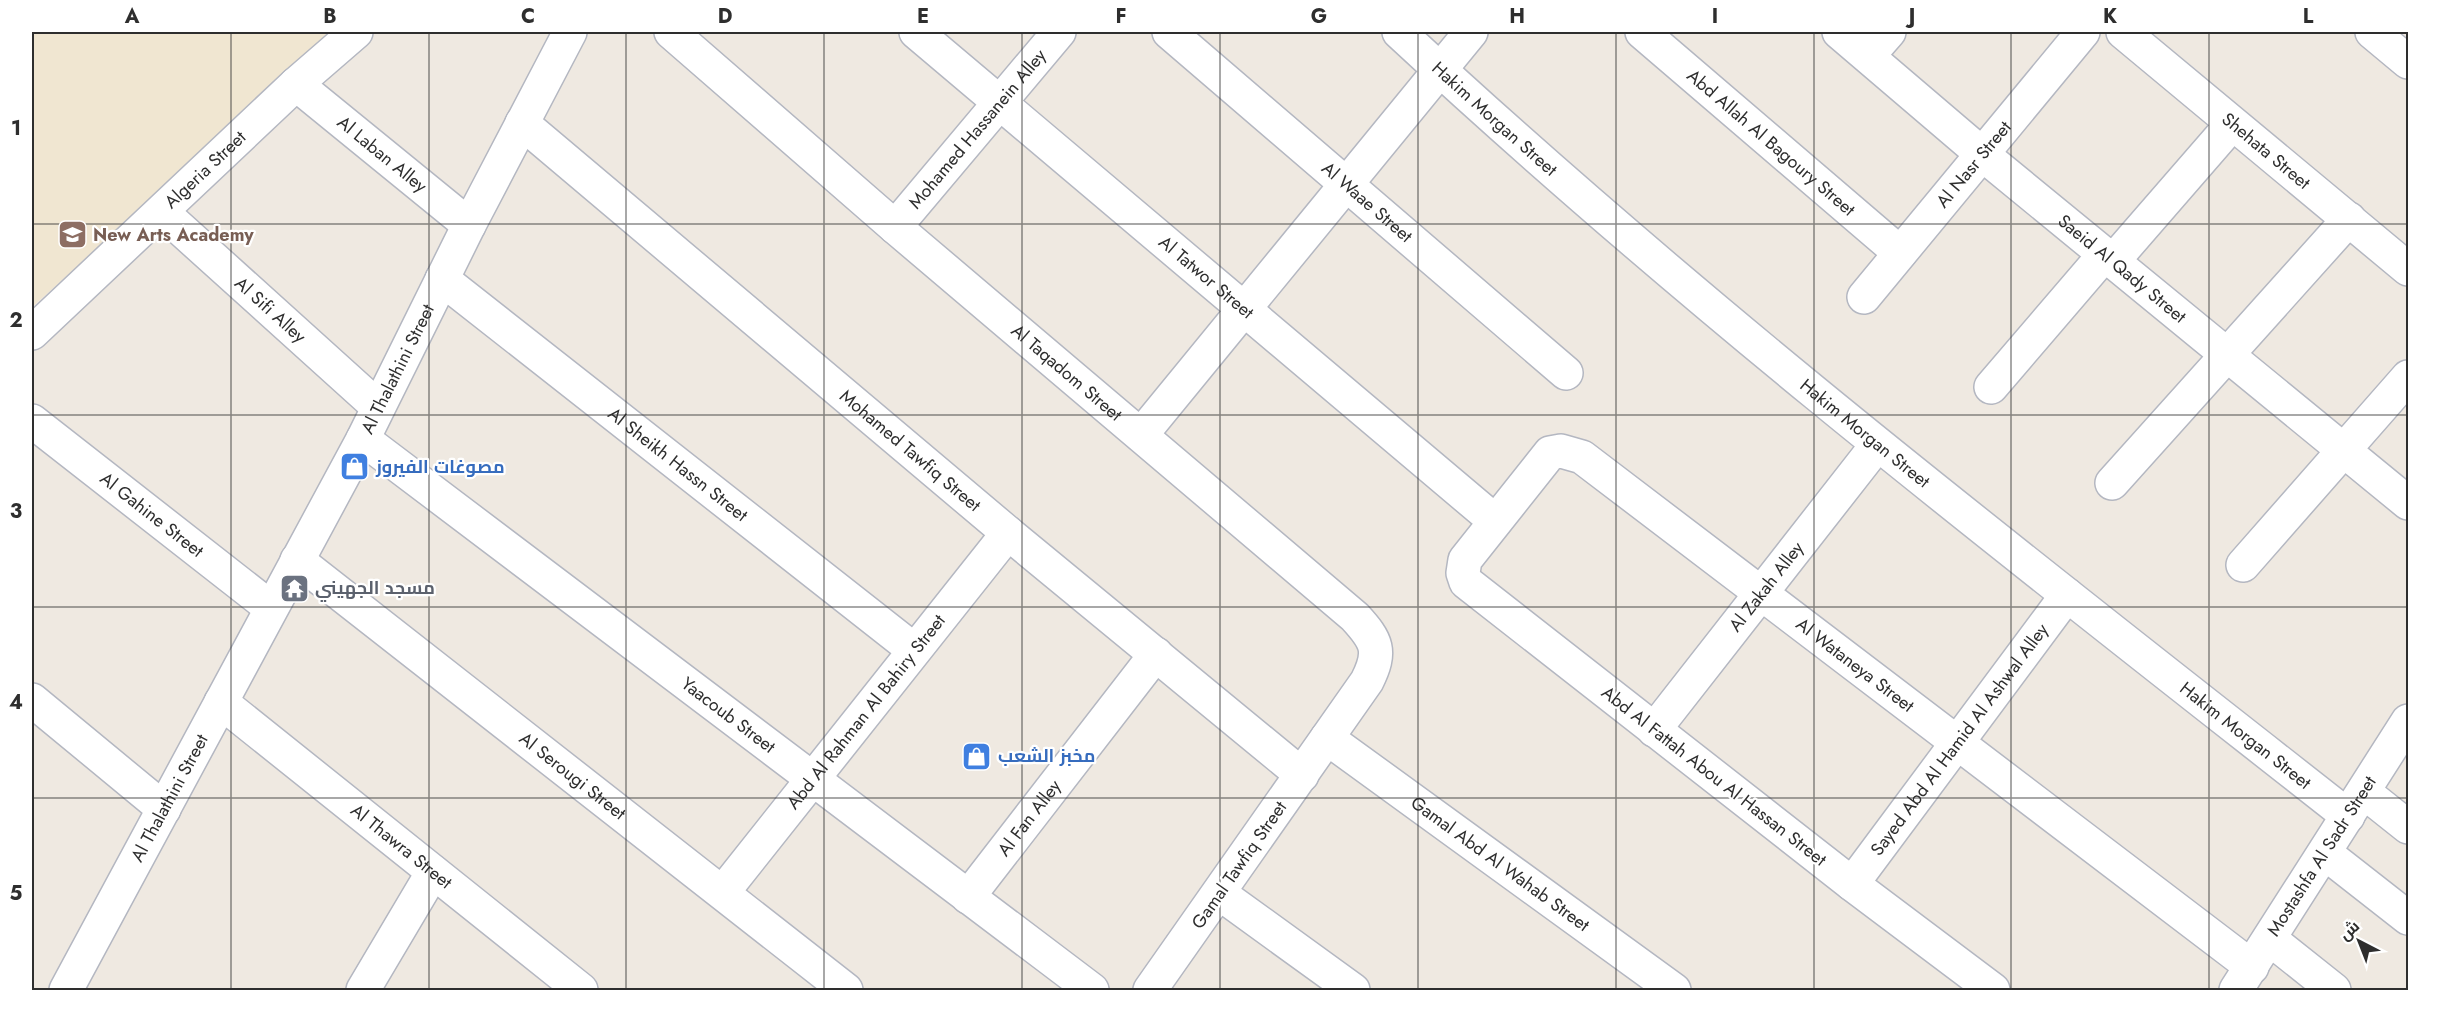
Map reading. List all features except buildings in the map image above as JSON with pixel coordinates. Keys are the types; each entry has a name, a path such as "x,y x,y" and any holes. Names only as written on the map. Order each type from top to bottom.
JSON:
{"street":[{"name":"Algeria Street","path":"32,333 296,84 356,32"},
{"name":"Al Thalathini Street","path":"66,990 363,439 469,225 570,32"},
{"name":"Al Taqadom Street","path":"671,32 895,227 1355,617 1367,630 1375,645 1376,662 1367,681 1327,738"},
{"name":"Al Tatwor Street","path":"916,32 1495,521"},
{"name":"Mohamed Hassanein Alley","path":"895,227 1059,32"},
{"name":"Al Waae Street","path":"1169,32 1566,373"},
{"name":"Hakim Morgan Street","path":"1400,32 1668,271 1877,445 2067,595 2356,804 2409,827"},
{"path":"1141,435 1471,32"},
{"name":"Abd Allah Al Bagoury Street","path":"1642,32 1900,253"},
{"name":"Saeid Al Qady Street","path":"1839,32 1982,154 2409,504"},
{"path":"1868,56 1889,32"},
{"name":"Al Nasr Street","path":"1864,297 2083,32"},
{"name":"Shehata Street","path":"2123,32 2409,269"},
{"path":"2372,32 2409,62"},
{"name":"Al Laban Alley","path":"296,84 469,225"},
{"name":"Mohamed Tawfiq Street","path":"522,123 1008,533 1302,775"},
{"path":"1991,387 2232,124"},
{"name":"Al Sifi Alley","path":"162,212 378,407"},
{"path":"2112,483 2349,219"},
{"name":"Al Sheikh Hassn Street","path":"442,279 914,650"},
{"path":"2243,565 2409,377"},
{"name":"Al Gahine Street","path":"32,421 271,608"},
{"name":"Yaacoub Street","path":"363,439 1092,990"},
{"name":"Al Zakah Alley","path":"1654,730 1877,445"},
{"name":"Al Wataneya Street","path":"1473,549 1550,453 1561,451 1582,457 1957,743 2244,979"},
{"name":"Abd Al Rahman Al Bahiry Street","path":"723,892 1008,533"},
{"name":"Abd Al Fattah Abou Al Hassan Street","path":"1473,549 1465,560 1463,573 1466,582 1852,884 1993,990"},
{"name":"Al Serougi Street","path":"297,560 846,990"},
{"name":"Sayed Abd Al Hamid Al Ashwal Alley","path":"1852,884 2067,595"},
{"name":"Al Fan Alley","path":"968,897 1156,654"},
{"path":"32,700 164,809"},
{"name":"Al Thawra Street","path":"221,702 580,990"},
{"name":"Mostashfa Al Sadr Street","path":"2244,979 2409,722"},
{"name":"Gamal Tawfiq Street","path":"1150,990 1327,738"},
{"name":"Gamal Abd Al Wahab Street","path":"1327,738 1674,990"},
{"path":"2325,853 2409,918"},
{"path":"363,990 433,872"},
{"path":"1219,893 1353,990"},
{"path":"2270,939 2334,990"}],"shaded area":[{"name":"New Arts Academy","path":"32,32 338,32 32,307"}],"place":[{"name":"New Arts Academy","path":"72,235"},
{"name":"مصوغات الفيروز","path":"355,467"},
{"name":"مسجد الجهيني","path":"294,588"},
{"name":"مخبز الشعب","path":"977,756"}]}
